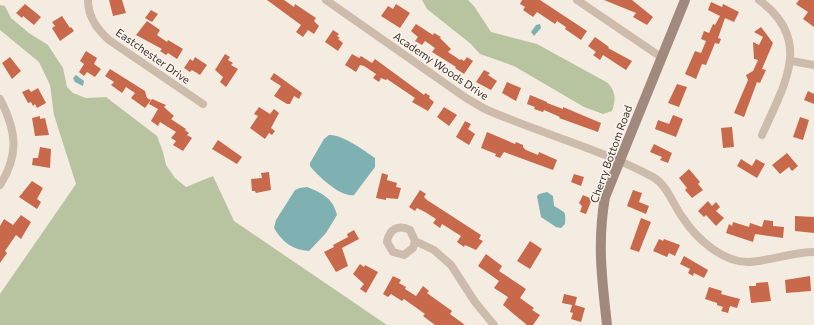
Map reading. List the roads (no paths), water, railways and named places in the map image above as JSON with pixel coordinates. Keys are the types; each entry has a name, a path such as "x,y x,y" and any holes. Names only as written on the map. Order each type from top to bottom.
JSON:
{"main road":[{"name":"Cherry Bottom Road","path":"607,325 600,262 601,220 605,197 660,57 685,0"}],"street":[{"name":"Eastchester Drive","path":"88,0 92,19 99,31 109,40 203,104"},
{"name":"Academy Woods Drive","path":"326,0 467,99 485,109 619,162 654,178 663,186 683,218 697,236 714,249 730,258 748,262 800,252 814,252"},
{"path":"577,0 660,57"},
{"path":"759,0 778,14 785,24 792,43 792,61 762,135"},
{"path":"792,61 814,65"},
{"path":"0,99 13,129 14,142 7,169 0,185"},
{"path":"415,241 434,250 451,265 475,302 494,325"}],"water":[{"path":"540,24 541,28 534,36 531,32 536,25"},
{"path":"76,75 84,81 83,86 75,82 73,78"},
{"path":"329,135 334,135 347,140 375,158 375,167 354,195 349,195 336,190 310,166 310,163 324,139"},
{"path":"307,187 330,200 337,215 326,233 309,251 298,249 288,244 274,228 276,220 295,190"},
{"path":"547,192 553,196 554,206 563,211 565,214 565,224 561,228 556,227 541,217 537,196"}]}
